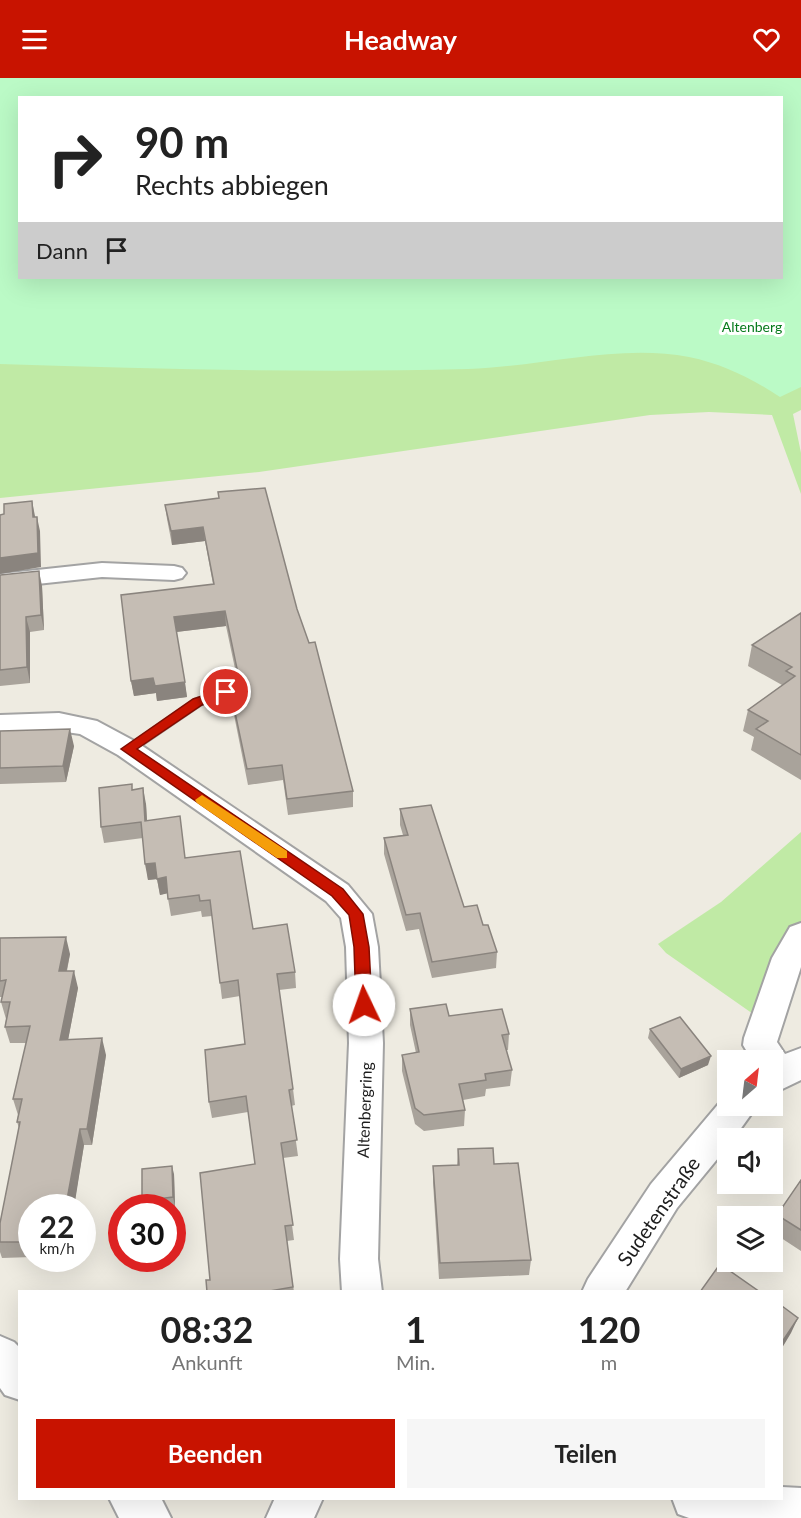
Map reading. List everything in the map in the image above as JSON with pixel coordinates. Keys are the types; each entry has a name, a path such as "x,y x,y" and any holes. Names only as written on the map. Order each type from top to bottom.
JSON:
{"street":[{"path":"0,581 102,570 174,573"},
{"name":"Altenbergring","path":"0,724 59,722 87,727 128,749 338,893 356,914 362,947 366,1043 359,1259 362,1290"},
{"path":"764,1050 760,1045 761,1038 788,958 801,935"},
{"name":"Sudetenstraße","path":"603,1290 664,1196 731,1116"},
{"path":"0,1356 18,1378"},
{"path":"133,1500 149,1518"},
{"path":"288,1518 300,1500"},
{"path":"714,1508 801,1510"}],"lane":[{"path":"128,749 198,702 226,692"}],"green space":[{"name":"Altenberg","path":"0,78 801,78 801,387 780,397 725,368 689,357 662,353 607,354 468,369 351,371 0,364"},
{"path":"0,138 18,264 18,279 801,330 801,410 793,414 801,453 801,494 772,415 709,412 650,415 259,472 0,498"},
{"path":"801,832 801,935 766,1023 666,953 658,944 721,902"}],"building":[{"path":"265,488 297,609 309,643 315,642 353,791 287,799 282,765 247,769 229,684 240,683 225,611 174,617 185,682 155,686 153,678 131,681 121,595 214,584 203,527 171,531 165,505 219,498 218,492"},
{"path":"32,501 33,517 37,517 38,553 0,558 0,515 4,514 4,504"},
{"path":"39,571 41,615 26,617 27,667 0,670 0,575"},
{"path":"801,613 801,755 756,729 768,721 748,710 795,676 786,671 792,667 752,645"},
{"path":"70,729 63,766 0,768 0,731"},
{"path":"132,784 132,790 143,788 145,821 180,816 185,858 240,851 253,929 287,924 295,972 277,974 293,1089 289,1090 297,1140 281,1143 293,1225 285,1226 293,1287 276,1290 207,1290 206,1280 210,1280 200,1173 255,1164 246,1096 209,1102 205,1050 245,1044 238,980 220,983 210,900 200,901 199,895 168,899 166,877 157,879 155,863 145,864 141,822 101,827 99,788"},
{"path":"431,805 464,907 477,905 483,925 488,925 497,952 432,962 420,913 406,915 384,838 408,835 400,809"},
{"path":"66,937 59,971 74,971 60,1040 102,1038 87,1129 80,1129 68,1194 18,1194 18,1242 0,1242 0,1223 20,1122 17,1122 22,1099 13,1099 30,1026 5,1027 10,1002 1,1002 6,980 0,981 0,938"},
{"path":"446,1004 449,1016 502,1009 509,1034 502,1035 512,1070 485,1074 486,1080 459,1084 465,1110 424,1115 415,1108 402,1055 419,1052 410,1009"},
{"path":"680,1017 711,1056 681,1069 650,1029"},
{"path":"493,1148 494,1164 518,1163 531,1260 440,1263 433,1166 459,1165 458,1149"},
{"path":"172,1166 173,1194 142,1194 142,1169"},
{"path":"801,1180 801,1230 783,1219 783,1206"},
{"path":"717,1268 717,1272 731,1272 757,1290 701,1290"},
{"path":"783,1307 798,1318 783,1340"}],"slow traffic":[{"path":"202,800 282,855"}],"route":[{"path":"226,692 198,702 128,749 338,893 356,914 362,947 364,1005"}]}
